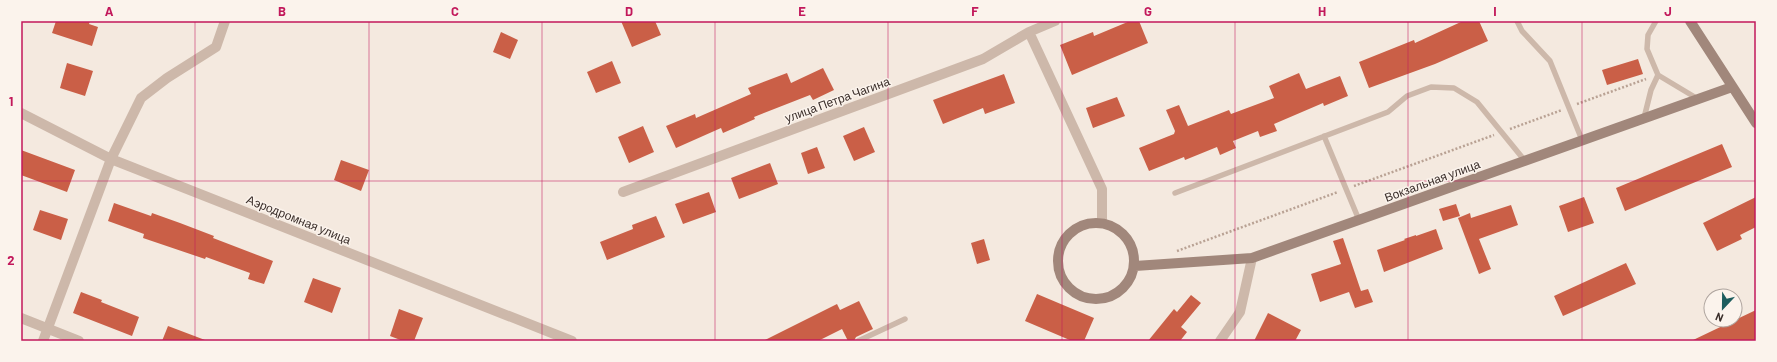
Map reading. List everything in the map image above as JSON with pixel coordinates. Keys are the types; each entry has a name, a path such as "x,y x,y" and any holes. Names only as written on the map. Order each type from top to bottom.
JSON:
{"street":[{"path":"43,341 111,159 141,98 167,78 216,47 225,21"},
{"name":"улица Петра Чагина","path":"623,192 983,59 1029,32 1055,21"},
{"path":"1690,21 1756,123"},
{"path":"1029,32 1102,189 1102,222"},
{"name":"Вокзальная улица","path":"1135,266 1252,258 1732,87"},
{"name":"Аэродромная улица","path":"21,113 111,159 572,341"},
{"path":"1102,222 1116,227 1127,237 1134,251 1135,266 1130,280 1120,292 1106,298 1091,299 1076,294 1065,284 1059,270 1058,255 1063,241 1073,230 1087,223 1102,222"},
{"path":"1220,341 1240,312 1252,258"},
{"path":"21,318 79,341"}],"lane":[{"path":"1517,21 1522,31 1550,61 1582,140"},
{"path":"1656,21 1648,35 1647,49 1658,75 1698,99"},
{"path":"1644,118 1651,90 1658,75"},
{"path":"1175,193 1388,112 1406,96 1431,87 1454,88 1477,102 1525,161"},
{"path":"1324,136 1359,220"},
{"path":"858,341 905,319"}],"path":[{"path":"1171,253 1658,75"}],"building":[{"path":"56,21 90,21 89,24 98,27 92,46 52,33"},
{"path":"621,21 655,21 661,35 632,47"},
{"path":"1130,21 1139,21 1148,43 1072,75 1060,45 1093,32 1094,36"},
{"path":"1463,21 1479,21 1488,41 1435,64 1369,88 1359,62 1414,40 1415,43"},
{"path":"501,32 518,40 510,59 493,52"},
{"path":"1638,59 1643,74 1607,85 1602,70"},
{"path":"612,61 621,83 596,93 587,72"},
{"path":"67,63 93,71 85,96 60,88"},
{"path":"823,68 834,90 813,100 810,95 754,117 755,119 723,133 721,128 676,148 666,126 695,114 696,118 751,94 748,88 787,73 791,83"},
{"path":"1299,73 1306,89 1340,76 1348,96 1324,106 1323,103 1274,124 1277,131 1260,137 1258,131 1233,141 1236,148 1220,155 1217,147 1185,160 1184,157 1149,171 1139,148 1174,134 1175,131 1166,110 1179,105 1188,126 1229,110 1231,114 1274,98 1269,86"},
{"path":"1004,74 1015,103 985,114 983,108 943,124 933,100"},
{"path":"1117,97 1125,116 1093,128 1086,108"},
{"path":"643,126 654,152 629,163 618,137"},
{"path":"864,127 875,152 854,161 843,136"},
{"path":"1722,144 1732,167 1625,211 1616,188"},
{"path":"817,147 825,168 808,174 801,153"},
{"path":"21,150 75,170 67,192 21,175"},
{"path":"341,160 369,170 361,191 334,180"},
{"path":"770,163 778,184 739,199 731,178"},
{"path":"709,192 716,212 683,224 675,204"},
{"path":"1584,197 1594,223 1568,232 1559,206"},
{"path":"1756,197 1756,227 1740,235 1742,239 1717,251 1703,223"},
{"path":"114,203 151,216 152,213 180,223 214,236 213,238 273,261 264,284 248,279 250,273 206,257 205,259 143,238 144,234 108,221"},
{"path":"1456,204 1460,216 1443,221 1439,209"},
{"path":"1511,205 1518,225 1479,239 1491,269 1479,274 1458,218 1470,213 1471,218"},
{"path":"40,210 68,219 61,240 33,230"},
{"path":"656,216 665,237 607,260 600,242 633,229 632,225"},
{"path":"1436,229 1443,249 1384,272 1377,250 1405,240 1404,239"},
{"path":"1343,238 1361,291 1368,289 1373,302 1355,308 1349,292 1320,302 1311,274 1341,264 1333,241"},
{"path":"984,239 990,260 977,264 971,243"},
{"path":"1626,263 1636,284 1563,316 1554,296"},
{"path":"313,278 341,288 332,313 304,302"},
{"path":"81,292 102,300 101,302 139,317 132,336 73,313"},
{"path":"1037,294 1094,318 1084,341 1072,341 1025,321"},
{"path":"1191,295 1201,303 1181,327 1187,332 1180,341 1148,341 1174,309 1177,312"},
{"path":"859,301 873,329 856,337 854,341 848,341 842,329 818,341 763,341 837,304 840,310"},
{"path":"399,309 423,318 414,341 403,341 390,336"},
{"path":"1756,310 1756,341 1691,341 1718,328 1743,328 1743,316"},
{"path":"1268,313 1301,330 1295,341 1254,341"},
{"path":"168,326 205,340 205,341 162,341"}]}
